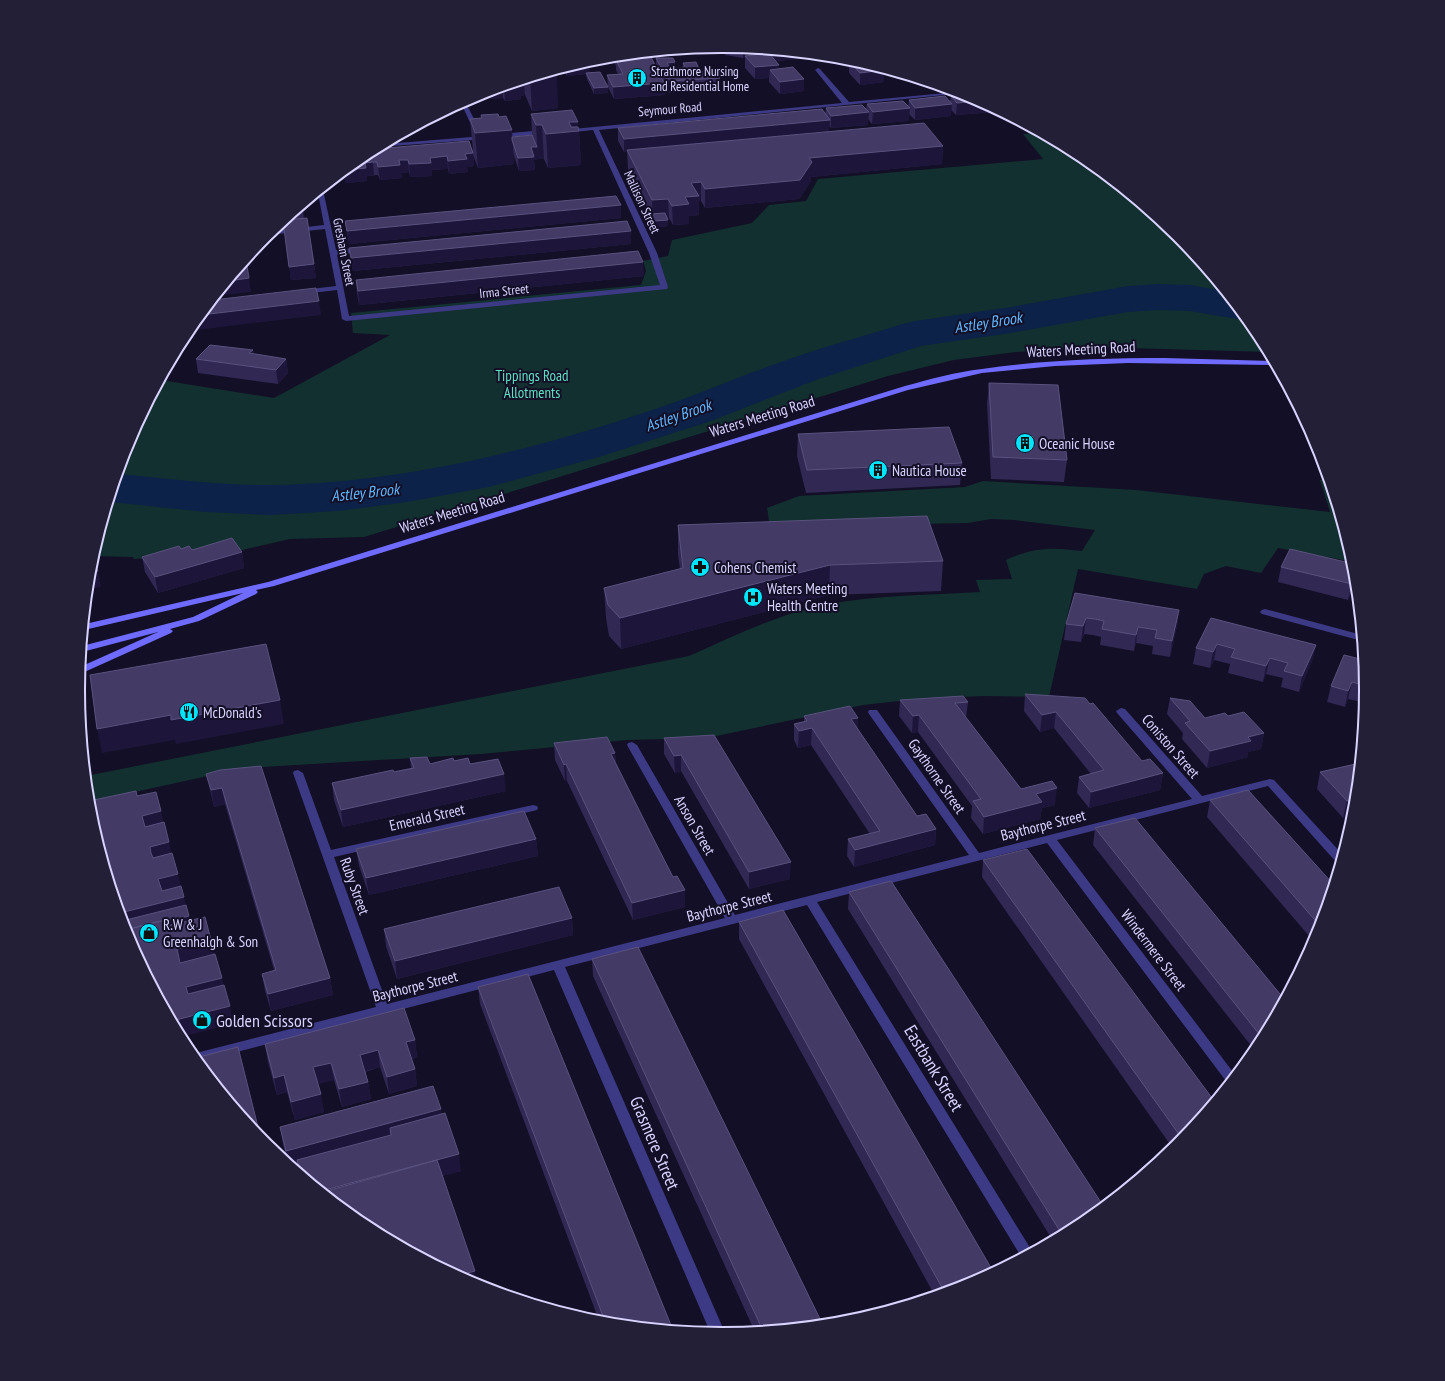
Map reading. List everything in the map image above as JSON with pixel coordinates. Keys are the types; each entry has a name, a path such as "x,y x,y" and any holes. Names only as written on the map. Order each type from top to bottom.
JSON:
{"street":[{"path":"818,70 847,104"},
{"name":"Seymour Road","path":"557,131 946,94"},
{"path":"466,108 480,138"},
{"name":"Mallison Street","path":"595,128 653,253 664,287"},
{"path":"496,137 549,132"},
{"path":"393,145 488,137"},
{"name":"Gresham Street","path":"322,195 346,319"},
{"path":"631,225 639,224"},
{"path":"281,232 327,227"},
{"path":"332,253 371,249"},
{"name":"Irma Street","path":"346,319 664,287"},
{"path":"295,293 339,288"},
{"name":"Waters Meeting Road","path":"88,626 271,584 890,393 951,376 1012,367 1083,362 1120,361 1270,364"},
{"name":"Waters Meeting Road","path":"86,648 196,619 271,584"},
{"path":"1265,612 1358,637"},
{"path":"86,669 196,619"},
{"name":"Coniston Street","path":"1121,711 1199,800"},
{"name":"Gaythorne Street","path":"873,712 977,858"},
{"name":"Anson Street","path":"632,745 732,920"},
{"name":"Ruby Street","path":"298,773 383,1010"},
{"name":"Baythorpe Street","path":"201,1057 1270,782 1338,856"},
{"name":"Emerald Street","path":"327,855 533,808"},
{"name":"Windermere Street","path":"1050,839 1229,1077"},
{"name":"Eastbank Street","path":"810,900 1025,1251"},
{"name":"Grasmere Street","path":"558,965 716,1328"}],"green space":[{"name":"Tippings Road Allotments","path":"1032,133 1077,160 1143,211 1202,270 1228,302 1263,352 1093,347 1016,352 954,360 888,376 364,537 290,539 238,551 189,556 134,559 133,557 99,556 119,486 134,447 166,381 274,398 390,335 353,333 351,313 641,285 646,271 643,261 668,256 672,240 752,223 769,205 806,201 818,179 1043,159 1023,134"},
{"path":"1320,480 1324,480 1326,486 1347,561 1278,548 1261,573 1226,566 1204,574 1197,589 1078,569 1049,697 983,696 917,699 863,705 707,738 627,740 481,754 244,768 95,801 90,775 689,656 775,619 829,604 885,597 980,592 976,580 1012,579 1006,560 1034,550 1062,549 1082,551 1095,530 1014,520 991,519 968,523 770,527 767,508 799,496 965,487 983,481 1136,490 1330,512"}],"building":[{"path":"770,55 779,65 755,67 745,56"},
{"path":"651,57 664,83 613,87 607,75 623,74 617,62"},
{"path":"656,58 673,58 675,62 667,63 671,70 678,70 677,68 685,67 683,63 696,62 699,69 696,69 698,72 715,70 720,78 668,81"},
{"path":"793,67 804,79 780,82 770,70"},
{"path":"854,67 873,71 860,73"},
{"path":"600,72 608,87 594,88 586,73"},
{"path":"945,96 952,104 915,108 909,100"},
{"path":"951,96 966,102 957,103"},
{"path":"903,101 910,108 873,112 867,104"},
{"path":"862,105 869,112 831,116 826,108"},
{"path":"822,109 830,120 624,139 618,128"},
{"path":"572,110 578,122 569,122 571,127 578,127 579,131 546,134 542,125 536,125 531,114"},
{"path":"498,114 499,117 506,116 512,130 475,133 470,119 482,118 481,115"},
{"path":"924,123 943,146 809,158 812,162 800,180 705,189 701,182 691,183 699,196 685,197 689,204 672,206 668,199 652,200 627,150"},
{"path":"532,135 537,147 531,147 534,157 518,158 512,137"},
{"path":"469,141 473,153 465,154 467,159 448,161 447,156 430,158 431,163 409,164 408,160 399,160 400,165 378,167 377,162 373,162 365,163 366,168 356,169 388,148"},
{"path":"616,196 621,205 347,231 345,221"},
{"path":"665,213 668,220 654,221 650,214"},
{"path":"307,218 314,264 289,267 284,228 293,219"},
{"path":"627,221 631,231 351,258 349,248"},
{"path":"638,251 643,262 358,291 356,280"},
{"path":"247,266 249,278 235,280 243,270"},
{"path":"316,288 319,301 208,314 219,299"},
{"path":"210,345 253,350 249,353 286,359 276,370 196,359"},
{"name":"Oceanic House","path":"989,383 1058,385 1067,460 993,457"},
{"path":"949,427 962,463 807,470 798,434"},
{"path":"927,516 943,561 830,565 620,618 608,605 604,588 683,568 678,525"},
{"path":"232,538 242,552 155,577 142,557 179,546 181,549 189,546 192,550"},
{"path":"1290,549 1347,562 1351,584 1281,567"},
{"path":"1075,593 1179,610 1172,641 1155,638 1157,630 1138,627 1136,635 1102,629 1104,621 1095,619 1086,618 1083,626 1066,624"},
{"path":"1211,618 1316,645 1302,676 1284,671 1288,663 1270,658 1266,666 1231,657 1235,649 1217,644 1213,652 1196,648"},
{"path":"266,644 280,700 171,720 171,715 97,729 90,675"},
{"path":"1344,655 1359,659 1360,684 1352,682 1348,691 1331,686"},
{"path":"1025,694 1085,698 1090,704 1093,703 1142,761 1150,759 1163,773 1091,792 1079,777 1104,770 1056,712 1042,715"},
{"path":"963,696 968,702 955,703 1021,789 1052,781 1057,788 1036,794 1042,802 984,817 973,801 981,799 919,715 913,716 900,700"},
{"path":"1170,698 1190,701 1205,718 1225,713 1228,716 1244,712 1264,733 1248,737 1251,741 1210,751 1185,723 1190,721"},
{"path":"850,706 858,718 851,719 917,816 926,814 936,829 855,850 848,839 880,831 812,728 799,731 794,724 807,721 804,716"},
{"path":"714,735 791,862 749,872 681,755 674,756 664,738"},
{"path":"607,737 615,753 611,754 653,838 673,877 677,876 685,890 632,903 566,764 564,765 554,743"},
{"path":"427,757 430,764 453,758 454,761 468,758 470,764 498,759 504,774 341,810 332,783 393,770 394,772 414,768 410,758"},
{"path":"1356,764 1351,800 1347,801 1320,772"},
{"path":"261,766 330,978 268,994 262,974 276,970 222,788 211,790 206,774 220,770"},
{"path":"1248,790 1330,881 1316,921 1210,800"},
{"path":"136,791 137,796 156,792 161,811 142,816 145,827 164,822 169,842 150,847 151,853 153,858 172,853 178,874 158,879 162,891 181,886 184,897 125,912 107,855 94,800"},
{"path":"524,811 536,839 366,878 356,849"},
{"path":"1135,818 1282,996 1259,1034 1095,828"},
{"path":"1027,849 1212,1098 1179,1135 983,860"},
{"path":"891,881 1101,1203 1060,1231 849,892"},
{"path":"559,887 572,918 395,961 384,929"},
{"path":"186,905 189,916 169,921 169,919 132,928 128,919"},
{"path":"783,910 991,1268 942,1288 739,922"},
{"path":"205,917 211,940 177,949 180,963 215,954 222,978 186,987 188,994 224,985 230,1006 177,1020 151,972 132,928 169,919 170,925"},
{"path":"638,947 821,1320 761,1327 592,959"},
{"path":"528,974 671,1326 639,1323 603,1317 478,987"},
{"path":"404,1008 415,1040 406,1042 415,1069 387,1077 378,1050 360,1055 368,1082 339,1089 331,1063 313,1067 321,1094 291,1102 284,1075 274,1078 265,1044"},
{"path":"238,1047 258,1126 243,1111 201,1057"},
{"path":"433,1086 441,1109 286,1151 280,1127"},
{"path":"445,1113 459,1154 326,1190 299,1167 297,1160 391,1135 390,1128"},
{"path":"437,1160 475,1271 466,1273 404,1243 368,1221 328,1191"}],"waterway":[{"name":"Astley Brook","path":"118,488 206,497 271,500 338,496 407,487 489,472 582,447 694,411 800,370 915,334 1011,320 1128,299 1158,297 1190,298 1230,305"}],"place":[{"name":"Strathmore Nursing and Residential Home","path":"637,78"},
{"name":"Oceanic House","path":"1025,443"},
{"name":"Nautica House","path":"878,470"},
{"name":"Cohens Chemist","path":"700,567"},
{"name":"Waters Meeting Health Centre","path":"753,597"},
{"name":"McDonald's","path":"189,712"},
{"name":"R.W & J Greenhalgh & Son","path":"149,933"},
{"name":"Golden Scissors","path":"202,1020"}]}
